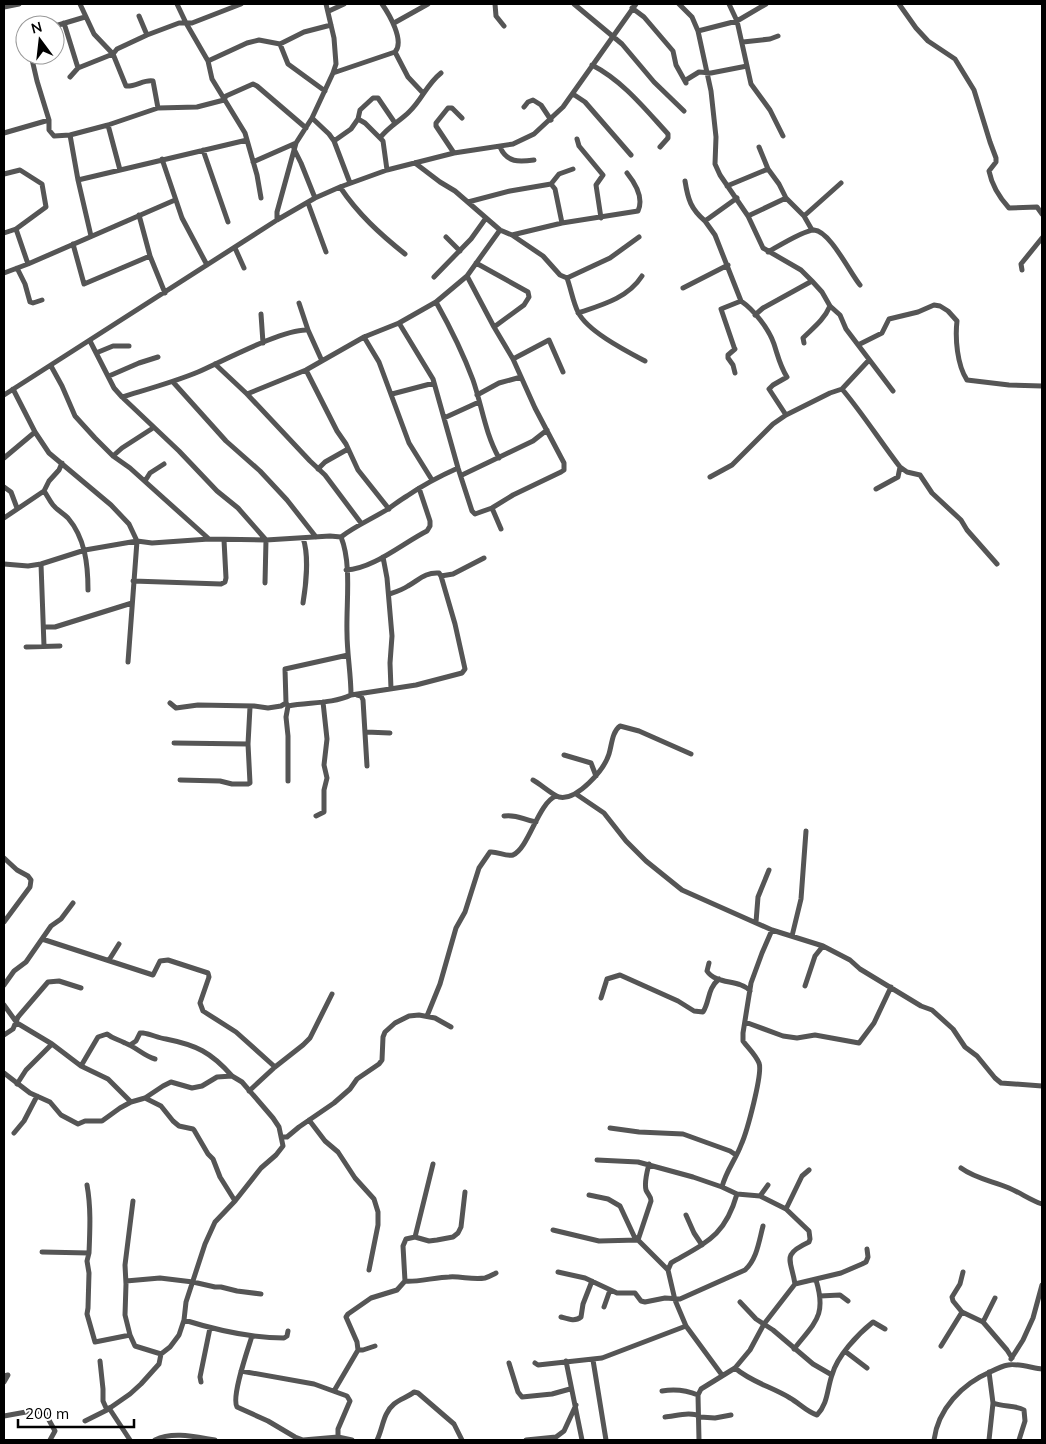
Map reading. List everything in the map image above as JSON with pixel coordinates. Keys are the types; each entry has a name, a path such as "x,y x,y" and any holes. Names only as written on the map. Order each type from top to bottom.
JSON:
{"street":[{"path":"4,7 18,4"},
{"path":"80,4 94,34 113,54 126,86 150,80 154,81 158,108"},
{"path":"177,4 186,24 208,61 212,79 246,134 261,198"},
{"path":"70,77 78,68 113,54 117,50 147,35 179,23 186,24 241,4"},
{"path":"277,220 277,212 295,146 312,118 336,64 336,51 326,4"},
{"path":"329,11 344,4"},
{"path":"333,73 395,52 398,47 394,23 382,4"},
{"path":"394,23 428,4"},
{"path":"495,4 496,16 504,26"},
{"path":"574,4 628,50 654,82 684,110"},
{"path":"679,4 692,17 698,31 711,91 716,137 715,164 720,175 748,216 763,248 801,270 822,292 830,306 840,315 846,329 893,391"},
{"path":"730,4 743,42 751,84 770,110 783,136"},
{"path":"698,31 737,20 766,4"},
{"path":"899,4 928,41 955,59 974,90 996,158 996,162 989,171 1000,198 1009,208 1037,207 1042,214"},
{"path":"4,395 277,220 315,198 387,170 454,153 513,144 534,134 563,107 634,6 673,51 676,64 686,81 699,72 747,66"},
{"path":"139,16 147,35"},
{"path":"65,23 85,17"},
{"path":"208,61 247,43 259,40 280,44 304,32 331,25"},
{"path":"65,26 78,68"},
{"path":"743,42 770,39 778,36"},
{"path":"280,44 288,64 325,91"},
{"path":"395,52 408,76 423,93"},
{"path":"33,65 49,120 49,130 54,136 108,125 158,108 197,107 224,100 226,96 249,85 258,86 306,128"},
{"path":"592,66 605,72 622,85 668,134 668,138 660,147"},
{"path":"380,138 410,111 431,82 441,73"},
{"path":"573,94 585,102 631,155"},
{"path":"334,141 351,129 358,119 360,110 375,97 378,98 395,123"},
{"path":"524,107 533,100 540,105 551,120"},
{"path":"454,153 436,126 436,122 448,108 452,108 462,118"},
{"path":"312,118 334,141 350,183"},
{"path":"358,119 365,123 383,141 387,170"},
{"path":"4,133 49,120"},
{"path":"108,125 120,170"},
{"path":"70,134 91,236"},
{"path":"577,139 579,146 603,175 596,185 601,218"},
{"path":"78,180 247,140"},
{"path":"253,162 286,146 295,146"},
{"path":"295,146 315,198"},
{"path":"500,147 512,161 534,160"},
{"path":"760,147 768,169 786,198 804,216 812,230"},
{"path":"204,150 228,222"},
{"path":"162,159 189,235 207,266"},
{"path":"415,163 422,170 455,191 500,230 512,235 543,256 560,275 567,278 610,258 639,237"},
{"path":"468,202 510,191 551,184 559,174 573,169"},
{"path":"727,186 768,169"},
{"path":"4,174 20,170 42,184 46,207 16,229 4,234"},
{"path":"512,235 638,211 640,208 640,198 637,187 627,173"},
{"path":"684,181 695,213 705,221 716,235 741,301 755,315 774,343 778,360 787,377 769,390 786,415"},
{"path":"804,216 840,183"},
{"path":"551,184 555,189 562,224"},
{"path":"340,187 364,218 405,254"},
{"path":"705,221 737,198"},
{"path":"748,216 786,198"},
{"path":"4,273 175,200"},
{"path":"308,203 326,252"},
{"path":"138,215 150,256 165,293"},
{"path":"434,277 471,239 486,218"},
{"path":"16,229 28,264"},
{"path":"247,394 306,370 364,337 399,323 436,302 467,276 500,230"},
{"path":"768,252 812,230 817,231 829,239 860,285"},
{"path":"446,236 460,251"},
{"path":"1022,270 1021,264 1042,238"},
{"path":"73,244 84,284 150,256"},
{"path":"235,248 244,268"},
{"path":"476,263 528,292 529,297 524,305 494,327"},
{"path":"683,288 728,265"},
{"path":"17,268 25,284 30,302 42,300"},
{"path":"399,323 416,348 434,383 458,468 462,475 472,511 475,514 492,508 513,495 564,470 564,463 554,447 513,359 467,276"},
{"path":"578,313 618,298 636,285 642,276"},
{"path":"567,278 578,313 584,320 611,343 645,361"},
{"path":"755,315 763,308 812,282"},
{"path":"735,373 728,356 735,349 721,308 741,301"},
{"path":"436,302 452,329 473,380 485,427 498,458"},
{"path":"299,303 308,330 322,361"},
{"path":"858,345 882,333 889,319 918,312 934,305 940,306 948,311 957,321 956,335 960,361 967,380 1009,385 1042,386"},
{"path":"804,343 803,338 820,322 830,306"},
{"path":"261,314 263,343"},
{"path":"122,397 173,382 300,329 308,330"},
{"path":"364,337 379,362 410,443 432,480"},
{"path":"513,359 549,340 563,372"},
{"path":"90,341 114,388 217,491 238,508 266,540 265,584"},
{"path":"96,353 113,346 129,346"},
{"path":"109,376 158,357"},
{"path":"710,477 732,465 773,424 786,415 842,389 869,360"},
{"path":"215,364 247,394 331,483 361,524"},
{"path":"50,366 62,386 75,416 114,456 209,538"},
{"path":"306,370 358,470 389,508"},
{"path":"477,395 499,383 521,377"},
{"path":"173,382 226,442 260,471 287,500 316,537"},
{"path":"392,394 434,383"},
{"path":"13,389 35,432 49,453 111,505 129,524 137,541 128,662"},
{"path":"842,389 900,467 907,472 920,475 932,493 961,520 967,530 997,564"},
{"path":"444,418 479,402"},
{"path":"114,456 122,448 153,428"},
{"path":"462,475 533,441 547,430"},
{"path":"4,458 35,432"},
{"path":"318,469 325,462 348,449"},
{"path":"4,518 44,491 62,463"},
{"path":"145,481 150,474 164,464"},
{"path":"876,490 898,477 900,467"},
{"path":"4,564 28,566 41,564 85,550 137,541 152,543 209,538 266,540 341,537 432,480 458,468"},
{"path":"4,486 11,492 17,508"},
{"path":"346,570 354,570 383,557 427,531 430,526 419,488"},
{"path":"44,491 75,528 85,550 88,590"},
{"path":"492,508 501,529"},
{"path":"341,537 344,546 346,570 351,695"},
{"path":"303,538 305,544 306,575 303,603"},
{"path":"133,581 221,584 225,582 226,578 224,540"},
{"path":"383,557 389,594 392,636 390,662 391,689"},
{"path":"441,576 453,574 484,558"},
{"path":"41,564 45,627 44,646"},
{"path":"170,703 176,708 198,705 268,708 287,704 323,702 351,695 416,685 462,673 465,669 455,624 439,573 423,576 408,587 389,594"},
{"path":"45,627 55,627 132,603"},
{"path":"26,647 60,646"},
{"path":"288,781 285,669 288,667 301,667 348,655"},
{"path":"351,695 361,696 363,700 367,766"},
{"path":"316,816 324,812 324,790 327,781 324,765 327,739 323,702"},
{"path":"180,780 250,783 248,744 250,707"},
{"path":"533,780 546,787 556,796 562,797 576,794 596,776 605,763 615,730 620,726 640,730 691,754"},
{"path":"366,732 390,733"},
{"path":"174,743 248,744"},
{"path":"564,755 591,763 596,776"},
{"path":"576,794 604,814 626,841 646,861 682,890 772,930 823,946 850,960 860,969 921,1006 932,1010 942,1018 966,1047 1002,1083 1042,1086"},
{"path":"427,1016 440,984 456,928 465,912 479,868 484,859 490,852 513,854 521,847 547,801 556,796"},
{"path":"504,816 516,815 536,822"},
{"path":"792,936 801,899 806,830"},
{"path":"4,858 31,880 30,887 4,922"},
{"path":"756,922 758,897 769,870"},
{"path":"4,985 14,970 26,962 51,926 62,919 73,903"},
{"path":"722,1187 741,1145 752,1109 760,1071 759,1063 753,1052 743,1041 749,987 772,930"},
{"path":"42,939 153,975 160,962 168,960 208,973 209,977 200,1003 203,1010 236,1032 274,1066"},
{"path":"109,960 118,944"},
{"path":"805,986 815,956 823,946"},
{"path":"709,963 708,973 719,979 749,987"},
{"path":"601,998 606,979 620,975 699,1012 703,1012 710,990 719,979"},
{"path":"4,1035 14,1029 18,1017 48,982 53,980 59,981 81,988"},
{"path":"745,1022 783,1036 797,1038 815,1035 859,1043 874,1023 891,987"},
{"path":"249,1091 274,1066 303,1046 310,1038 332,994"},
{"path":"4,1005 17,1023 52,1044 82,1066 108,1080 131,1102"},
{"path":"282,1137 287,1137 334,1103 357,1079 380,1064 382,1060 383,1036 395,1023 409,1016 427,1016 451,1027"},
{"path":"85,1421 108,1409 141,1384 159,1364 161,1354 179,1335 184,1320 186,1302 205,1244 215,1222 283,1146 282,1137 273,1118 242,1082 232,1076 225,1067 198,1047 143,1033 140,1033 136,1041 130,1045"},
{"path":"82,1066 98,1036 102,1034 106,1034 114,1040 125,1042 142,1054 155,1059"},
{"path":"18,1084 26,1070 52,1044"},
{"path":"4,1073 30,1094 50,1102 61,1115 78,1124 102,1121 120,1108 145,1098 171,1082 192,1088 202,1086 217,1077 232,1076"},
{"path":"14,1133 24,1121 37,1096"},
{"path":"145,1098 161,1106 172,1121 179,1126 194,1130 213,1159 220,1177 235,1201"},
{"path":"310,1120 325,1140 338,1152 355,1178 374,1199 378,1212 378,1225 369,1270"},
{"path":"610,1128 639,1132 683,1134 730,1151 736,1155"},
{"path":"597,1160 612,1159 649,1164 722,1187 737,1194 760,1196 786,1209 810,1235 809,1242 797,1248 790,1255 790,1268 795,1284"},
{"path":"415,1237 433,1164"},
{"path":"638,1240 651,1201 646,1191 645,1177 649,1164"},
{"path":"961,1168 969,1174 1011,1188 1030,1200 1042,1204"},
{"path":"786,1209 802,1176 809,1170"},
{"path":"87,1184 90,1200 91,1227 87,1314 94,1342 130,1335"},
{"path":"760,1196 768,1185"},
{"path":"334,1391 358,1350 357,1342 346,1317 371,1298 397,1290 405,1281 403,1246 406,1239 415,1237 429,1241 452,1237 458,1234 461,1227 465,1192"},
{"path":"668,1270 671,1263 702,1245 719,1232 732,1211 737,1194"},
{"path":"589,1195 608,1199 620,1206 634,1236 668,1270 676,1300 686,1326 722,1375"},
{"path":"133,1201 125,1265 125,1315 135,1346 161,1354"},
{"path":"686,1215 702,1245"},
{"path":"558,1272 592,1281 622,1294 635,1293 645,1302 665,1298 676,1300 745,1270 753,1260 763,1226"},
{"path":"553,1230 599,1241 615,1239 638,1240"},
{"path":"699,1440 698,1395 701,1389 734,1368 750,1350 764,1324 795,1284 841,1273 866,1262 868,1257 867,1249"},
{"path":"42,1252 89,1253"},
{"path":"963,1272 960,1284 952,1296 953,1301 962,1312 983,1322 1012,1358"},
{"path":"405,1281 452,1276 480,1278 496,1273"},
{"path":"126,1282 160,1278 261,1294"},
{"path":"794,1350 815,1323 820,1313 820,1296 816,1280"},
{"path":"561,1316 572,1320 581,1316 583,1304 592,1281"},
{"path":"1009,1364 1033,1318 1042,1285"},
{"path":"604,1307 610,1290"},
{"path":"820,1296 840,1294 848,1301"},
{"path":"983,1322 995,1298"},
{"path":"740,1302 756,1319 773,1330 794,1350 832,1375"},
{"path":"941,1346 962,1312"},
{"path":"184,1320 210,1328 252,1336 284,1338 288,1336 288,1331"},
{"path":"734,1368 817,1415 827,1399 837,1362 851,1343 871,1323 875,1322 885,1329"},
{"path":"536,1363 543,1365 602,1358 686,1326"},
{"path":"201,1382 200,1377 210,1328"},
{"path":"252,1336 241,1371 235,1400 237,1407 268,1420 303,1440 338,1437 352,1440"},
{"path":"358,1350 375,1346"},
{"path":"846,1352 867,1368"},
{"path":"593,1360 606,1440"},
{"path":"100,1361 103,1401 130,1440"},
{"path":"566,1361 570,1389 576,1405 576,1415 582,1440"},
{"path":"509,1363 518,1392 522,1396 552,1394 570,1389"},
{"path":"934,1440 937,1423 945,1410 966,1387 981,1376 1009,1364 1042,1369"},
{"path":"241,1371 314,1384 347,1396 350,1401 338,1429 338,1437"},
{"path":"988,1440 993,1403 989,1372"},
{"path":"4,1376 8,1375 4,1382"},
{"path":"662,1391 681,1390 698,1395"},
{"path":"378,1440 388,1410 414,1392 418,1393 454,1424 462,1440"},
{"path":"993,1403 1024,1410 1025,1421 1019,1440"},
{"path":"526,1440 556,1437 564,1431 576,1405"},
{"path":"4,1416 44,1411 56,1431 50,1440"},
{"path":"665,1417 698,1415 706,1418 731,1415"},
{"path":"155,1440 176,1436 197,1436 215,1440"}]}
